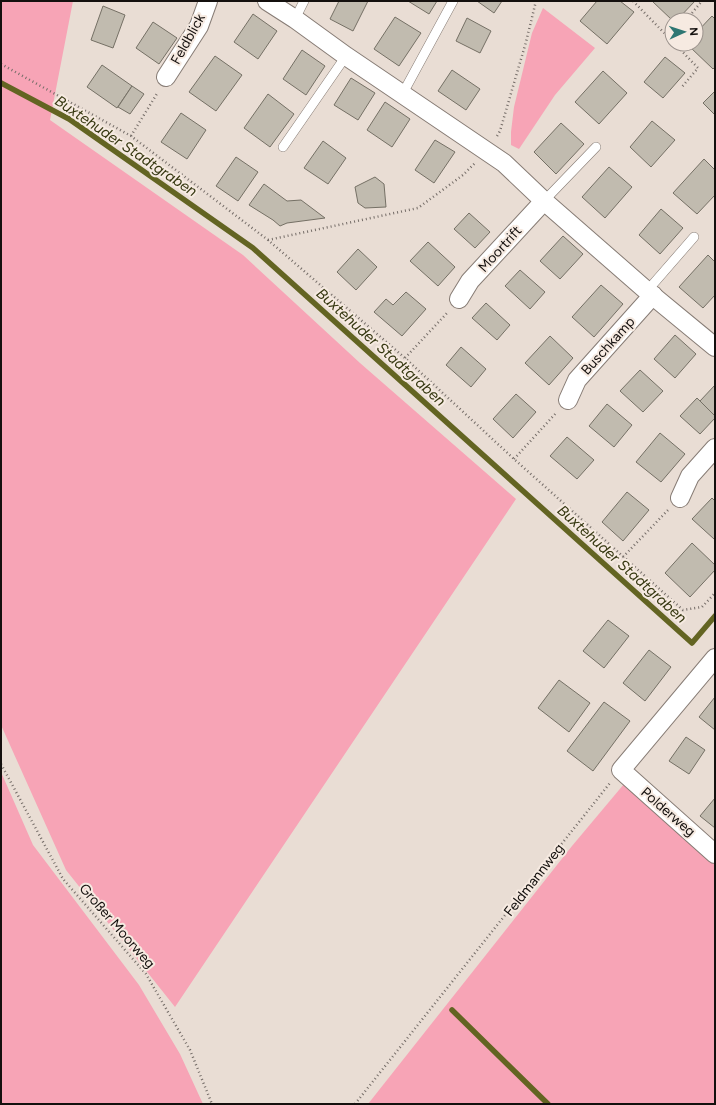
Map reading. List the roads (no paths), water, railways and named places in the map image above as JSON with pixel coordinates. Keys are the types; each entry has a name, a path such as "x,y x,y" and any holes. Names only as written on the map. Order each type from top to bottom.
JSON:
{"street":[{"name":"Feldblick","path":"166,77 198,26 208,1"},
{"path":"267,1 504,163 544,201 715,347"},
{"name":"Moortrift","path":"459,300 470,281 544,201"},
{"name":"Buschkamp","path":"568,400 577,380 650,293"},
{"path":"680,498 690,476 715,448"},
{"name":"Polderweg","path":"715,658 620,770 715,854"}],"lane":[{"path":"295,19 304,1"},
{"path":"403,93 453,1"},
{"path":"283,147 346,56"},
{"path":"544,201 596,146"},
{"path":"650,293 694,237"}],"waterway":[{"name":"Buxtehuder Stadtgraben","path":"1,83 69,119 253,248 692,643 715,616"},
{"path":"452,1010 548,1104"}]}
